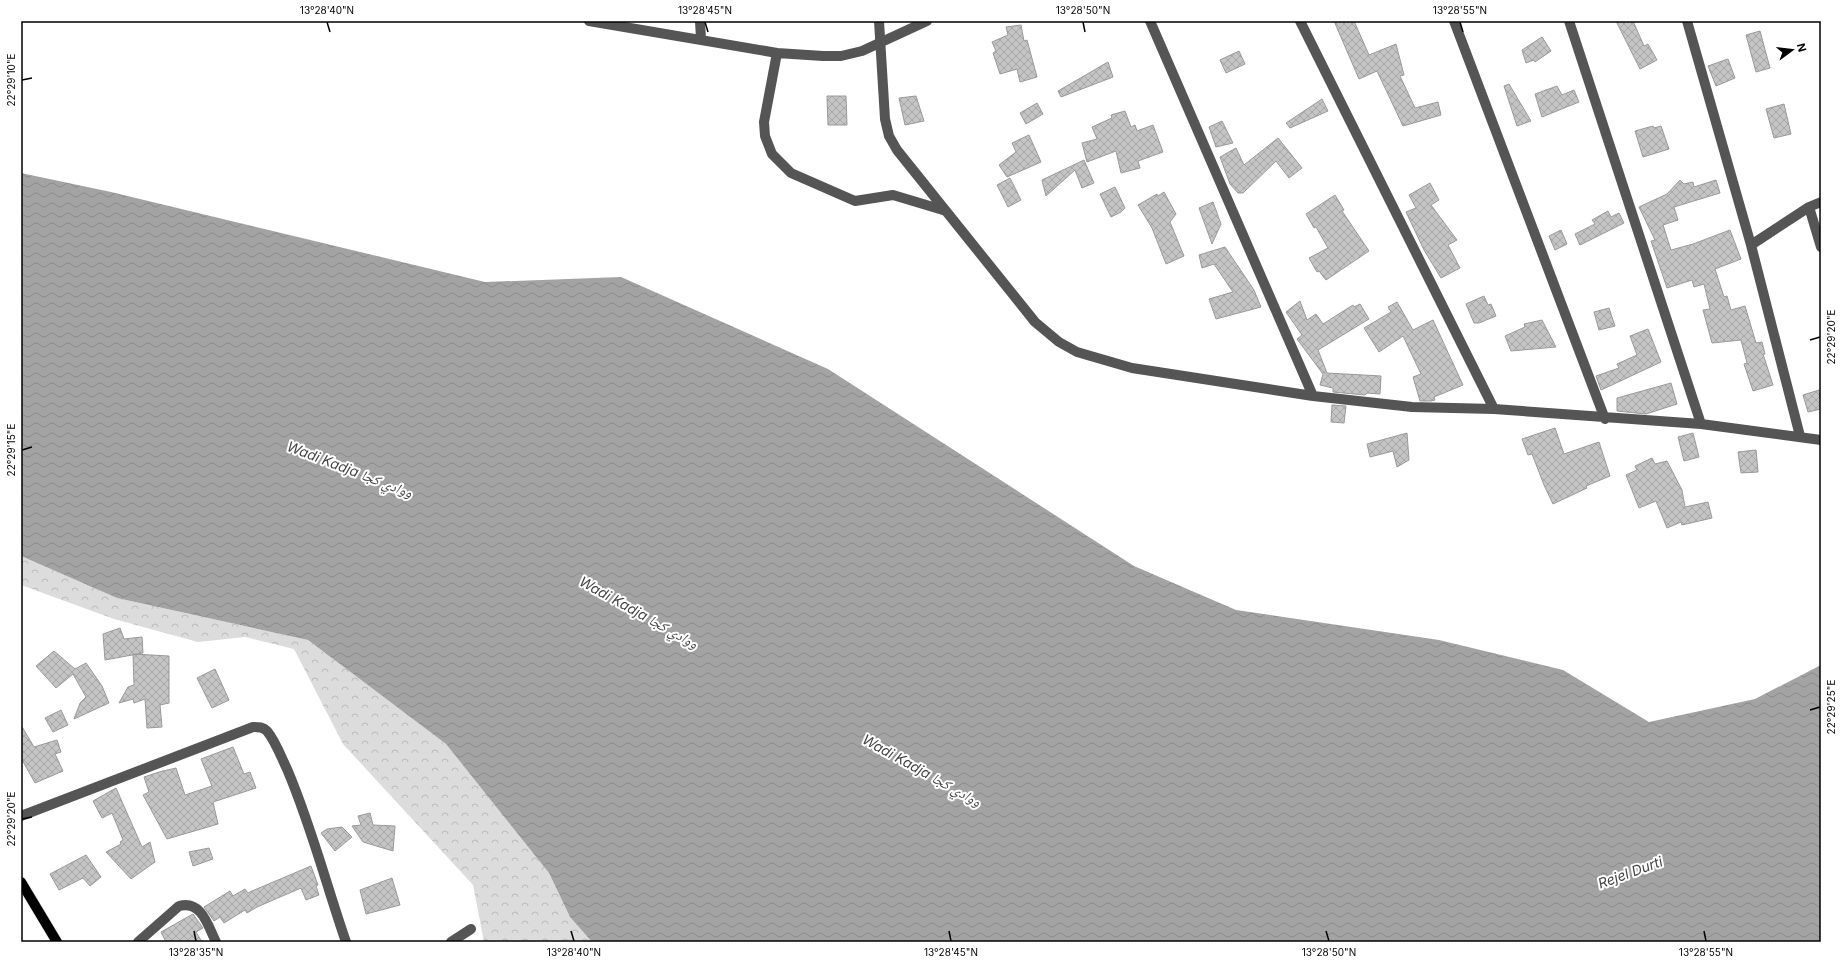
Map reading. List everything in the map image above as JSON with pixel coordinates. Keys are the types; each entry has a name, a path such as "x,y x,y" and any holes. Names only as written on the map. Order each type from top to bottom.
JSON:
{"main road":[{"path":"21,882 57,942"}],"street":[{"path":"589,21 609,23 777,53 842,56 880,44 927,21"},
{"path":"700,21 701,39"},
{"path":"879,21 885,119 889,136 896,150 1035,322 1059,342 1077,352 1132,368 1313,396 1412,408 1494,409 1605,419 1701,424 1821,440"},
{"path":"1150,21 1313,396"},
{"path":"1300,21 1494,409"},
{"path":"1454,21 1605,419"},
{"path":"1569,21 1701,424"},
{"path":"1687,21 1751,245 1800,436"},
{"path":"777,53 764,122 764,136 772,154 791,173 854,201 893,195 943,210"},
{"path":"1751,245 1809,207 1821,202"},
{"path":"1809,207 1821,247"},
{"path":"21,816 253,727 262,727 267,731 279,751 292,782 315,844 346,942"},
{"path":"138,942 179,906 185,904 196,906 201,912 216,942"},
{"path":"451,942 471,929"}],"green space":[{"path":"21,556 117,598 308,640 446,744 549,873 570,917 592,942 484,942 473,885 343,744 294,649 245,637 198,642 114,619 21,585"}],"water":[{"path":"21,173 111,192 485,282 621,277 828,369 1134,566 1236,610 1439,640 1563,670 1649,722 1755,699 1821,665 1821,942 592,942 570,917 549,873 446,744 308,640 117,598 21,556"}],"building":[{"path":"1334,21 1354,21 1369,55 1396,44 1404,75 1400,76 1415,108 1438,102 1441,115 1403,126 1377,71 1359,79"},
{"path":"1616,21 1633,21 1644,46 1648,44 1657,60 1640,69"},
{"path":"1021,25 1024,41 1027,40 1037,77 1020,82 1017,69 1000,74 993,53 996,51 992,42 1008,35 1006,27"},
{"path":"1760,31 1770,68 1756,72 1746,35"},
{"path":"1542,37 1551,51 1535,62 1534,60 1526,63 1522,50"},
{"path":"1239,51 1245,64 1226,73 1220,60"},
{"path":"1728,59 1735,78 1716,86 1708,66"},
{"path":"1108,62 1113,77 1061,97 1058,91"},
{"path":"1509,84 1531,121 1517,126 1504,86"},
{"path":"1557,86 1562,95 1574,90 1579,102 1542,117 1535,94"},
{"path":"827,96 846,96 847,125 828,125"},
{"path":"916,96 924,121 905,125 899,98"},
{"path":"1322,99 1328,111 1290,128 1286,123"},
{"path":"1037,103 1043,114 1026,124 1020,113"},
{"path":"1784,104 1791,134 1774,138 1766,109"},
{"path":"1125,111 1131,127 1135,125 1137,131 1153,125 1163,152 1138,161 1140,168 1121,173 1116,151 1087,162 1082,143 1097,139 1092,127 1112,118 1111,115"},
{"path":"1222,121 1233,143 1216,147 1209,127"},
{"path":"1653,126 1654,128 1661,126 1669,149 1643,157 1635,131"},
{"path":"1029,135 1041,162 1007,177 999,165 1016,152 1012,143"},
{"path":"1278,138 1302,168 1289,178 1276,161 1243,193 1238,193 1230,184 1220,157 1236,148 1244,165"},
{"path":"1084,160 1094,183 1082,188 1075,170 1046,196 1042,180"},
{"path":"1010,178 1021,200 1008,207 997,185"},
{"path":"1680,180 1684,184 1693,182 1694,187 1716,180 1720,193 1674,207 1678,220 1663,225 1671,250 1693,244 1730,230 1741,259 1715,269 1724,297 1727,296 1731,310 1745,306 1756,343 1762,342 1765,354 1763,354 1773,385 1753,391 1744,364 1747,363 1741,340 1712,343 1703,310 1710,309 1704,284 1694,287 1692,280 1667,288 1651,241 1655,240 1639,207 1667,194"},
{"path":"1430,183 1439,200 1431,205 1457,240 1448,245 1460,268 1441,278 1424,250 1406,212 1416,208 1409,195"},
{"path":"1115,187 1125,208 1121,212 1111,217 1100,194"},
{"path":"1164,192 1176,214 1170,222 1184,256 1166,264 1152,228 1138,205 1157,194 1158,196"},
{"path":"1335,195 1344,210 1342,211 1369,251 1326,280 1319,271 1317,272 1309,258 1328,248 1316,227 1314,228 1306,214"},
{"path":"1213,202 1221,224 1212,244 1199,208"},
{"path":"1608,211 1611,217 1619,213 1624,223 1580,245 1575,234 1595,224 1592,220"},
{"path":"1561,230 1567,244 1555,250 1549,236"},
{"path":"1225,247 1254,290 1261,307 1216,319 1209,299 1233,292 1214,264 1202,268 1199,255"},
{"path":"1484,296 1488,305 1491,304 1496,316 1479,323 1474,323 1466,304"},
{"path":"1300,301 1307,320 1316,314 1323,324 1353,305 1354,307 1360,304 1369,319 1318,350 1327,373 1381,376 1380,394 1367,393 1365,395 1333,392 1333,388 1320,385 1323,374 1297,339 1302,335 1286,312"},
{"path":"1397,302 1413,330 1433,320 1463,385 1434,397 1435,400 1420,401 1413,377 1421,374 1403,336 1379,352 1364,328 1391,312 1388,307"},
{"path":"1609,308 1615,326 1599,330 1594,312"},
{"path":"1542,320 1556,347 1511,351 1505,336 1525,327 1524,324"},
{"path":"1648,329 1661,362 1601,390 1596,376 1619,368 1617,364 1637,355 1630,336"},
{"path":"1671,383 1677,404 1646,414 1617,411 1617,398"},
{"path":"1819,390 1821,409 1808,412 1803,395"},
{"path":"1332,405 1346,406 1344,423 1331,422"},
{"path":"1555,428 1564,454 1599,442 1610,476 1586,486 1587,488 1553,504 1532,454 1528,455 1522,439"},
{"path":"1407,433 1409,460 1397,467 1393,451 1370,457 1367,444"},
{"path":"1693,433 1699,457 1684,461 1678,437"},
{"path":"1756,450 1758,472 1741,473 1738,452"},
{"path":"1652,458 1655,464 1667,461 1682,490 1685,507 1708,502 1712,518 1682,525 1681,522 1667,528 1656,501 1639,508 1626,475 1637,470 1635,466"},
{"path":"120,628 124,639 142,637 143,653 105,660 103,634"},
{"path":"54,651 75,669 86,663 102,686 109,703 74,719 80,703 86,697 73,674 56,688 36,666"},
{"path":"133,654 169,656 169,703 160,705 162,727 147,728 145,699 134,703 133,699 119,703 128,687 134,685"},
{"path":"215,669 229,700 212,708 197,678"},
{"path":"61,710 68,725 53,732 45,718"},
{"path":"21,725 34,747 57,740 61,752 55,754 63,771 35,783 21,758"},
{"path":"233,747 244,774 250,772 256,788 213,802 218,824 167,839 143,795 149,792 144,777 176,768 185,795 212,786 201,759"},
{"path":"116,788 142,847 150,842 155,862 131,879 106,852 121,844 120,842 123,840 112,813 102,818 93,801"},
{"path":"370,813 373,825 395,826 393,851 363,842 352,826 361,825 358,816"},
{"path":"342,827 352,837 335,851 321,833 327,829"},
{"path":"209,848 213,859 193,866 189,852"},
{"path":"86,855 101,877 90,886 83,878 59,890 50,874"},
{"path":"311,866 318,885 316,886 319,895 306,900 301,888 257,907 247,913 245,910 224,923 220,917 214,921 204,907 230,891 233,896 245,889 248,893"},
{"path":"392,878 400,905 366,914 360,890"},
{"path":"193,914 203,928 196,932 202,942 166,942 161,932"}],"water label":[{"name":"Wadi Kadja ووادي كجا","path":"350,469"},
{"name":"Wadi Kadja ووادي كجا","path":"639,612"},
{"name":"Wadi Kadja ووادي كجا","path":"922,770"},
{"name":"Rejel Durti","path":"1630,872"}]}
